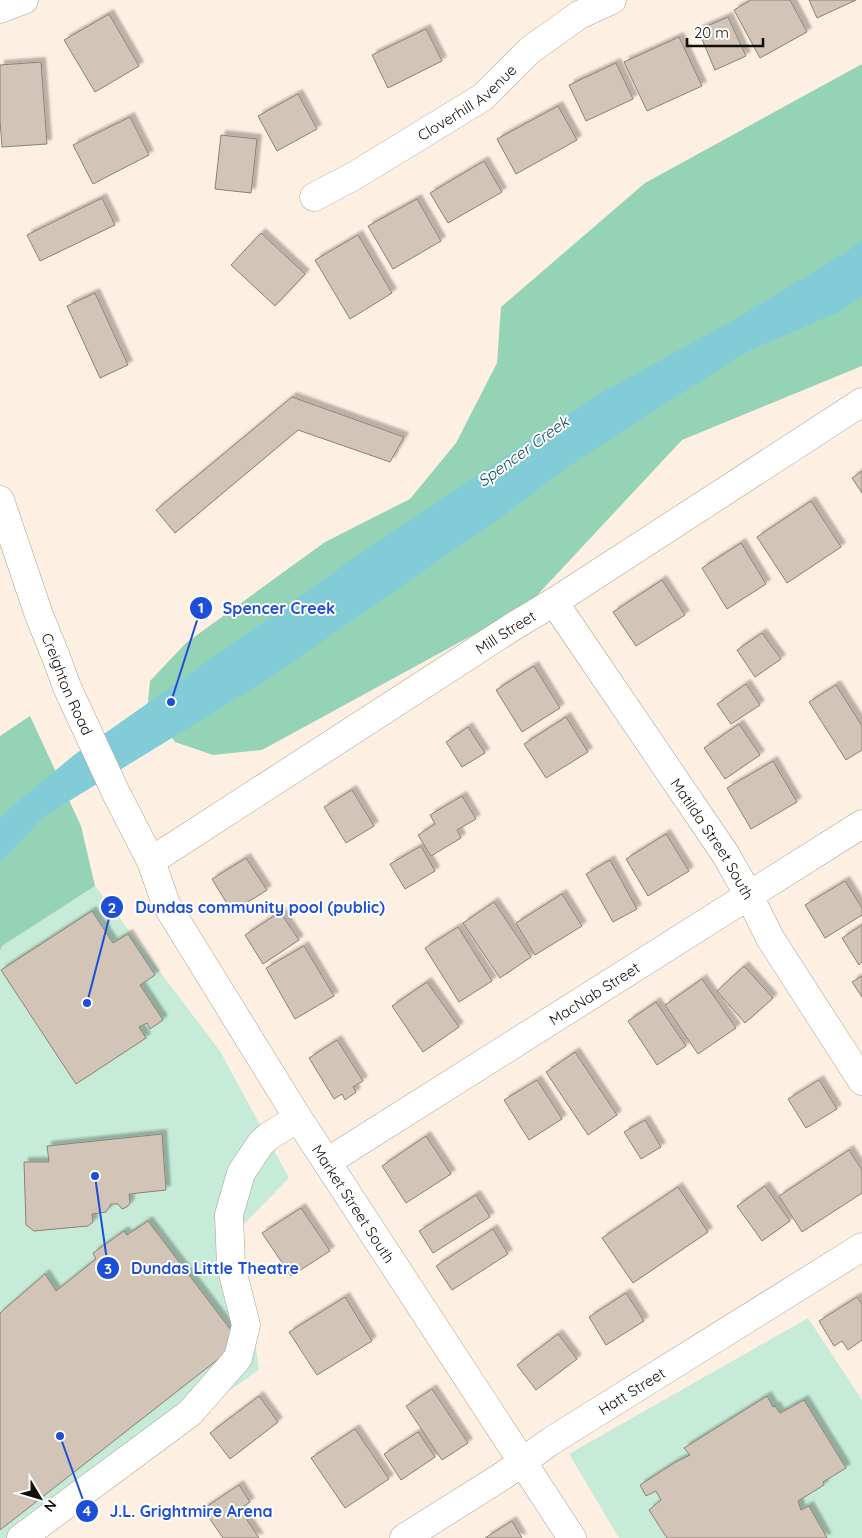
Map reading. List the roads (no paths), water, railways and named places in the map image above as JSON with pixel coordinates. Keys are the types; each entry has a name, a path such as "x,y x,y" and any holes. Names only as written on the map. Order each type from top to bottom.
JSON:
{"street":[{"path":"0,9 24,0"},
{"name":"Cloverhill Avenue","path":"314,197 354,176 483,97 530,50 579,15 612,0"},
{"name":"Mill Street","path":"151,860 862,402"},
{"name":"Creighton Road","path":"0,500 39,615 67,687 116,793 151,860"},
{"name":"Matilda Street South","path":"554,602 726,855 770,938 862,1080"},
{"name":"MacNab Street","path":"327,1162 862,824"},
{"name":"Market Street South","path":"151,860 166,904 298,1118 572,1538"},
{"path":"21,1538 190,1413 238,1358 246,1325 231,1266 230,1215 241,1173 261,1143 298,1118"},
{"name":"Hatt Street","path":"404,1538 551,1442 862,1247"}],"water":[{"path":"862,240 862,296 839,312 746,352 569,466 500,518 265,681 43,817 0,863 0,817 74,755 374,544 597,395 739,317 848,251"}],"place":[{"name":"Spencer Creek","path":"171,702"},
{"name":"Dundas community pool (public)","path":"87,1003"},
{"name":"Dundas Little Theatre","path":"95,1176"},
{"name":"J.L. Grightmire Arena","path":"60,1436"}]}
